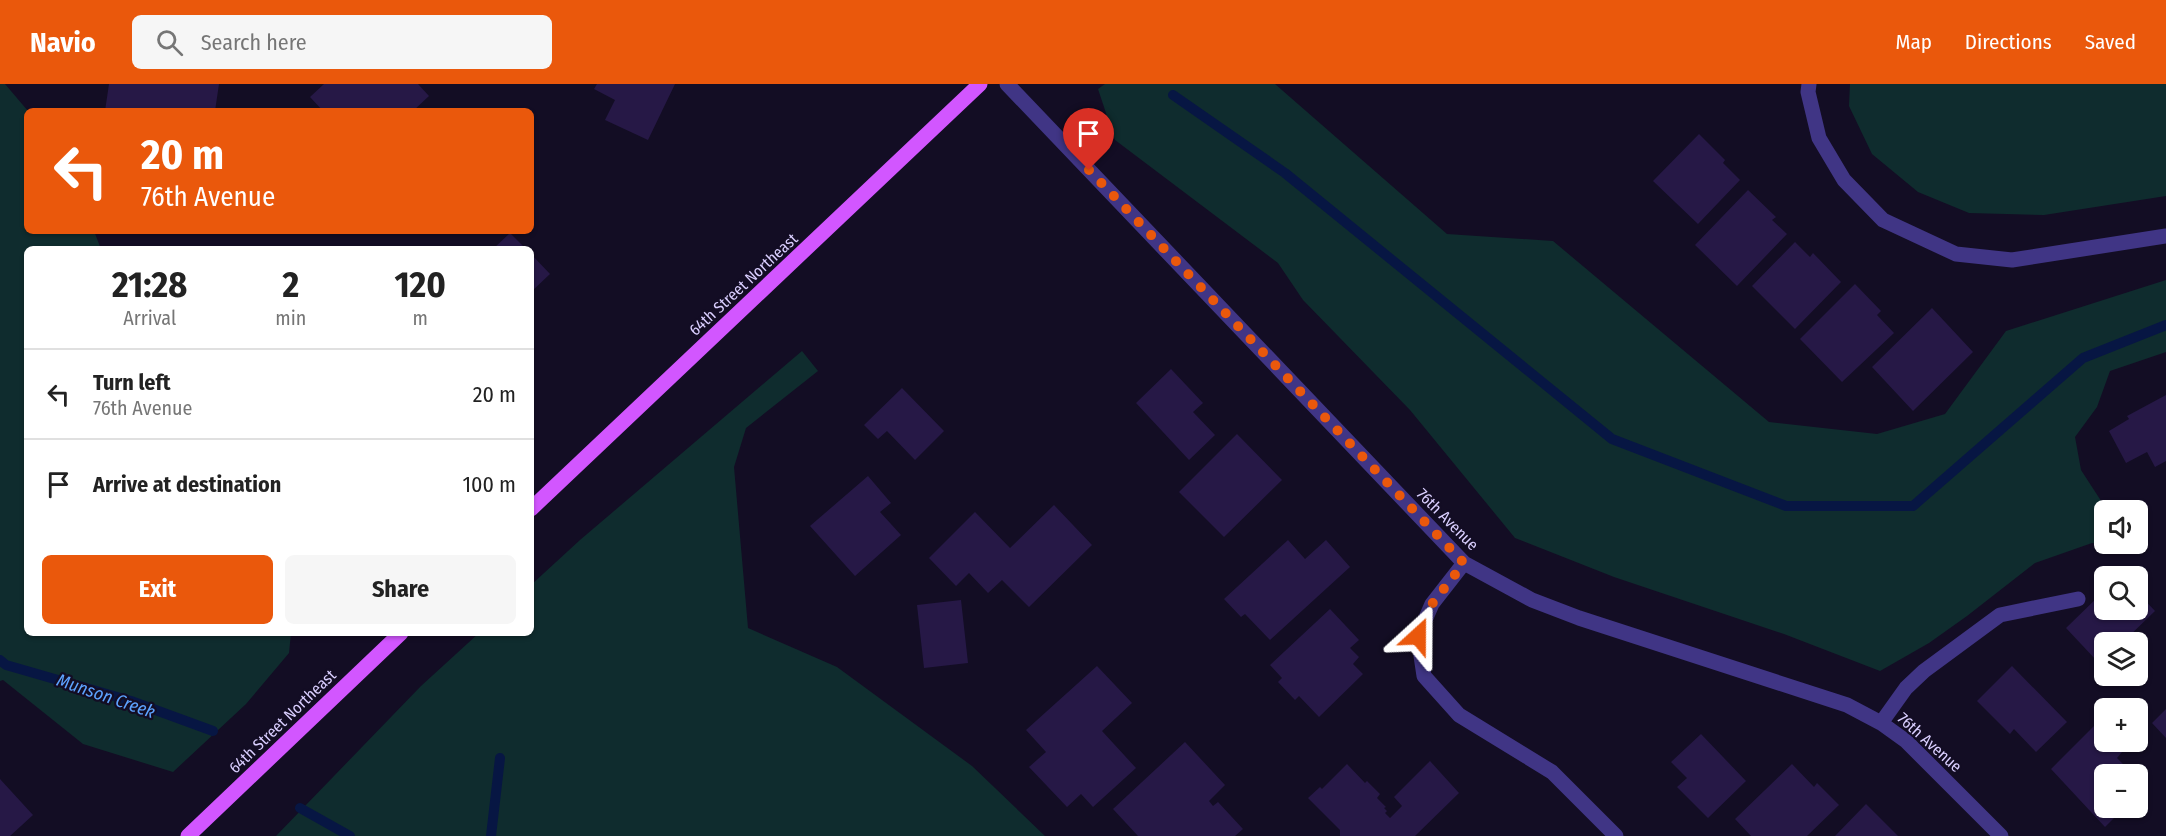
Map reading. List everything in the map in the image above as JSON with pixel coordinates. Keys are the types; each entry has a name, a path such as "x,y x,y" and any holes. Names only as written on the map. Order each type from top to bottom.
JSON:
{"main road":[{"name":"64th Street Northeast","path":"534,506 980,84"},
{"name":"64th Street Northeast","path":"188,836 397,636"}],"street":[{"name":"76th Avenue","path":"1007,84 1464,563 1532,600 1579,618 1847,705 1881,723 1906,741 2001,836"},
{"path":"1808,88 1819,138 1844,180 1883,220 1956,254 2012,260 2166,236"},
{"path":"1464,563 1432,604 1418,636 1424,676 1459,715 1552,772 1616,836"},
{"path":"1881,723 1906,688 1924,671 2000,615 2078,599"}],"green space":[{"path":"0,84 5,84 25,108 24,234 95,234 100,246 24,246 24,636 291,636 289,653 246,704 173,772 83,744 3,680 0,681"},
{"path":"1105,84 1275,84 1447,234 1553,241 1769,422 1877,434 1945,414 2006,331 2166,280 2166,352 2110,371 2097,407 2075,437 2081,470 2100,500 2094,500 2094,543 2035,563 1929,643 1880,671 1784,634 1614,577 1515,538 1410,410 1303,300 1278,263 1115,140 1098,89"},
{"path":"1850,84 2166,84 2166,196 2044,215 1969,213 1918,192 1872,154 1849,106"},
{"path":"802,351 818,371 746,428 734,467 748,628 837,667 972,766 1045,836 276,836 421,686 476,636 534,636 534,582 580,540"}],"building":[{"path":"109,84 219,84 215,108 105,108"},
{"path":"324,84 418,84 429,96 416,108 320,108 310,97"},
{"path":"597,84 675,84 648,140 605,120 615,100 594,89"},
{"path":"1699,134 1725,160 1723,163 1740,180 1698,224 1653,181"},
{"path":"1748,190 1776,217 1772,220 1787,234 1737,286 1695,245"},
{"path":"511,234 523,246 496,246"},
{"path":"1795,242 1810,257 1813,253 1841,282 1795,329 1752,286"},
{"path":"534,257 550,274 534,289"},
{"path":"1855,284 1881,311 1877,315 1894,333 1842,382 1800,339"},
{"path":"1932,308 1973,352 1913,411 1872,367"},
{"path":"1171,369 1203,403 1193,412 1215,435 1189,460 1136,403"},
{"path":"902,388 944,431 915,460 887,431 878,439 864,425"},
{"path":"2166,395 2166,461 2155,467 2147,452 2126,463 2109,431 2129,419 2127,416"},
{"path":"1237,434 1282,480 1224,537 1179,492"},
{"path":"868,476 891,503 880,512 901,535 855,576 810,526"},
{"path":"1054,505 1092,545 1029,607 1002,580 988,593 969,573 956,586 929,558 975,512 1010,548"},
{"path":"1288,540 1305,559 1326,540 1350,567 1270,640 1245,614 1241,617 1224,599"},
{"path":"961,600 968,663 924,668 917,605"},
{"path":"2094,601 2094,620 2146,620 2133,632 2094,632 2094,658 2066,628"},
{"path":"2148,604 2155,611 2148,618"},
{"path":"1330,609 1359,640 1350,648 1359,657 1353,664 1363,674 1319,717 1299,696 1295,700 1278,682 1282,678 1270,665"},
{"path":"1097,666 1132,703 1102,731 1136,768 1093,807 1081,794 1067,807 1029,767 1046,752 1026,730"},
{"path":"2012,666 2067,722 2036,752 2014,729 2010,734 1977,701"},
{"path":"2166,709 2166,738 2152,723"},
{"path":"2094,726 2094,752 2122,752 2117,758 2123,764 2094,764 2094,815 2051,769"},
{"path":"1701,734 1746,781 1708,818 1677,787 1687,778 1671,762"},
{"path":"1185,742 1225,785 1209,801 1213,806 1218,802 1243,829 1235,836 1138,836 1113,809"},
{"path":"1430,761 1459,793 1415,836 1340,836 1340,830 1308,798 1320,787 1322,789 1347,764 1365,783 1367,781 1380,794 1377,798 1386,807 1384,808 1387,811 1385,813 1390,818 1402,806 1394,797"},
{"path":"1792,764 1814,787 1817,783 1839,805 1807,836 1751,836 1735,819"},
{"path":"0,779 33,815 10,836 0,836"},
{"path":"1866,804 1898,836 1835,836"},
{"path":"2097,818 2114,818 2105,827"}],"waterway":[{"path":"1173,95 1285,173 1612,439 1786,506 1913,506 2083,358 2166,325"},
{"name":"Munson Creek","path":"0,660 6,665 131,701 213,731"},
{"path":"491,836 500,758"},
{"name":"Munson Creek","path":"300,808 350,836"}],"route":[{"path":"1089,170 1464,563 1432,604 1418,636"}]}
